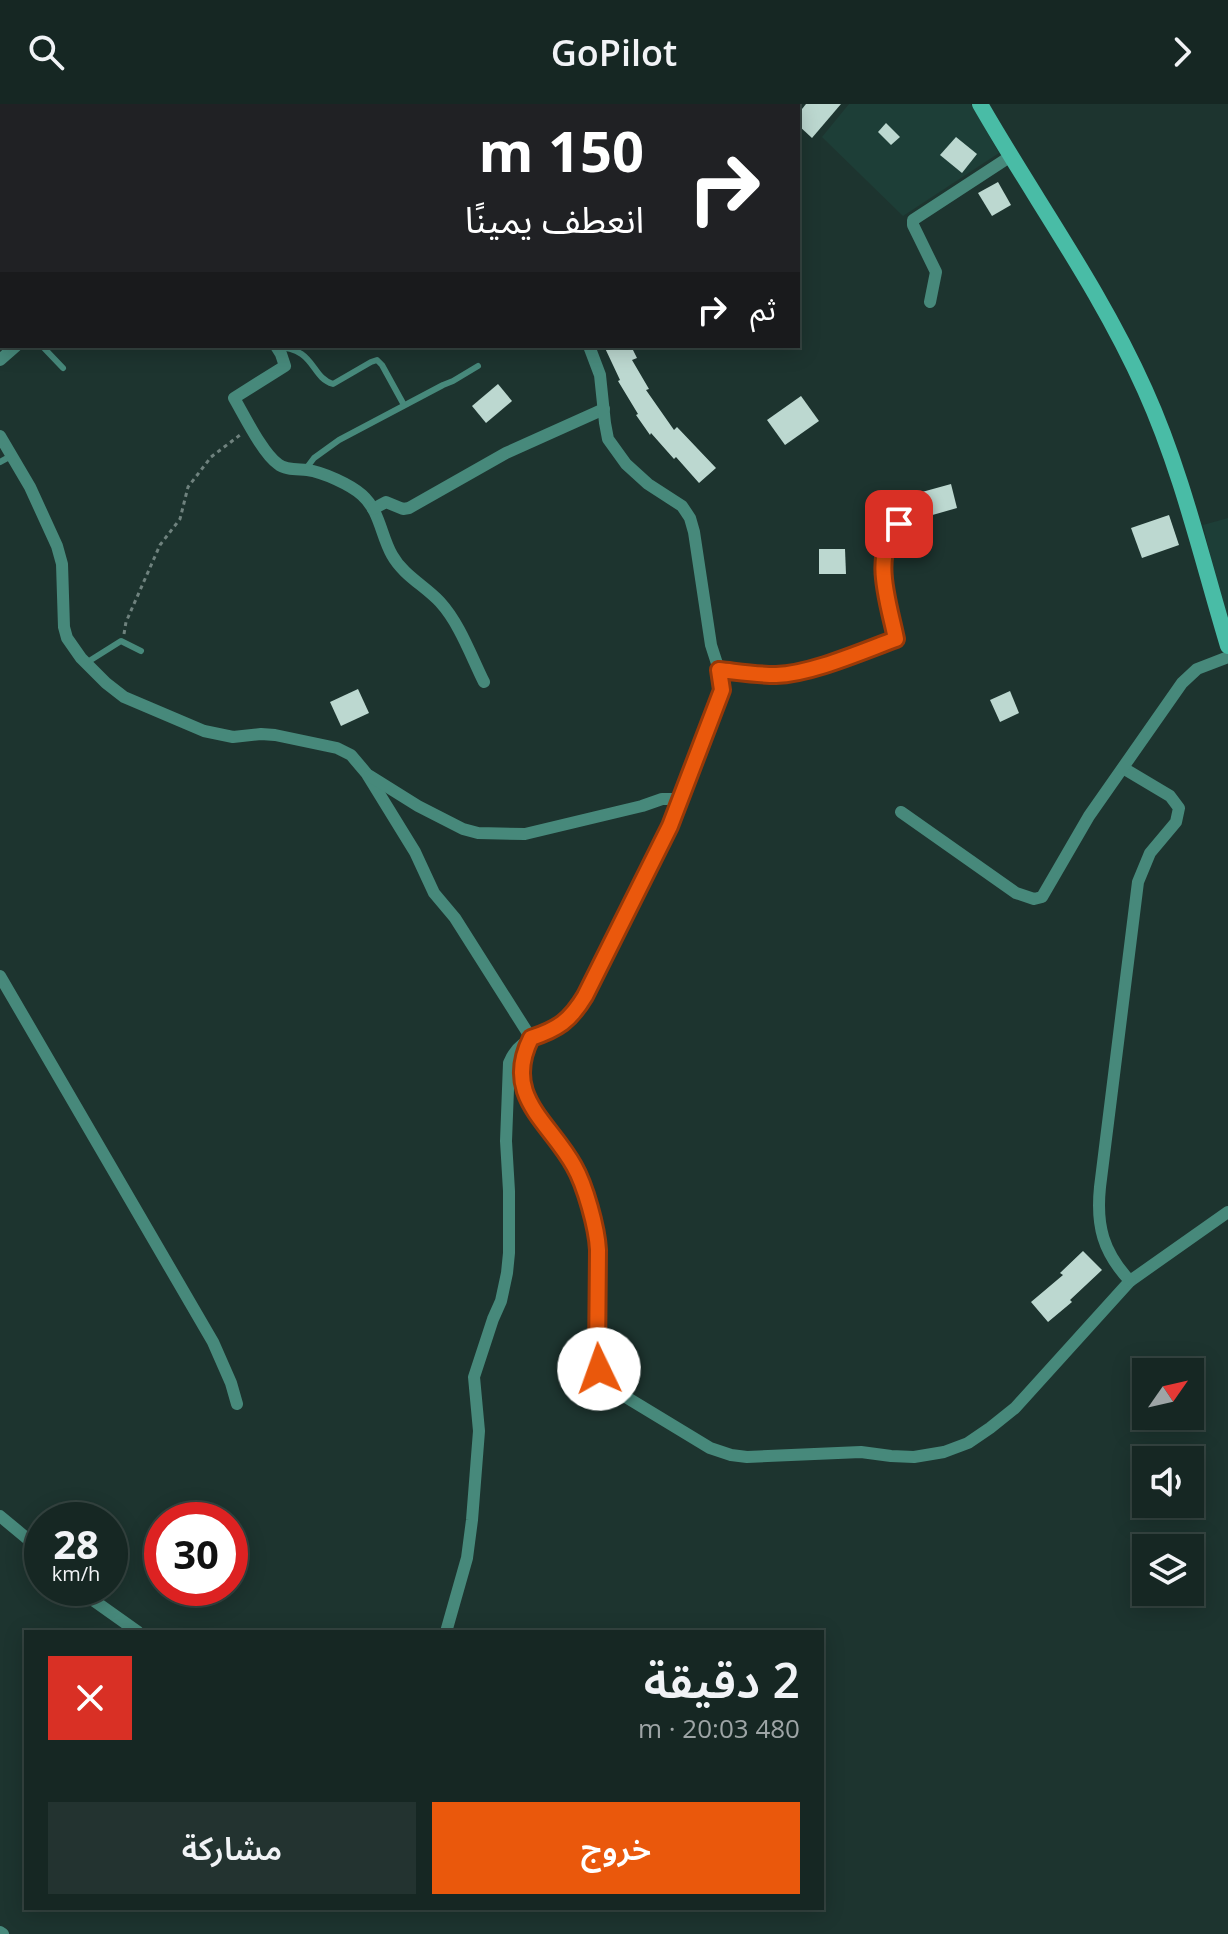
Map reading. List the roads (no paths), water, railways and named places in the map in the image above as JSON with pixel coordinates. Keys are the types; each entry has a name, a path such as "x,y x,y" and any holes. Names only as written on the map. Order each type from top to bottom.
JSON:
{"main road":[{"path":"980,104 1098,299 1137,371 1170,450 1228,646"}],"street":[{"path":"930,302 936,272 913,220 1011,156"},
{"path":"277,348 285,366 234,398 269,455 278,465 312,471 354,488 367,499 392,555 443,606 484,682"},
{"path":"447,1630 467,1558 472,1520 479,1431 474,1377 501,1301 507,1273 509,1063 520,1045 563,1024 576,1011 663,840 722,690 711,645 690,518 682,506 648,484 608,439 600,375 590,348"},
{"path":"373,509 386,502 403,509 409,508 506,453 604,409"},
{"path":"0,436 6,459 30,487 57,546 62,564 64,627 67,638 86,663 124,697 204,731 233,737 267,734 337,748 351,755 367,774 415,852 434,893 455,918 531,1038"},
{"path":"719,670 790,674 896,639 885,585 884,556 893,530 907,519"},
{"path":"901,812 1016,893 1034,899 1042,897 1089,816 1182,683 1197,669 1228,657"},
{"path":"1123,768 1170,796 1179,808 1176,822 1150,853 1138,882 1100,1187 1099,1215 1103,1239 1113,1260 1130,1281"},
{"path":"367,774 418,806 463,829 478,833 525,834 662,799 680,802"},
{"path":"0,976 213,1342 237,1404"},
{"path":"531,1038 522,1062 525,1092 533,1110 566,1152 578,1173 596,1232 597,1361 603,1378 616,1391 718,1452 740,1457 861,1452 903,1457 932,1455 968,1443 1015,1408 1130,1281 1228,1212"},
{"path":"0,1516 24,1536"},
{"path":"101,1606 135,1630"}],"lane":[{"path":"44,348 63,368"},
{"path":"286,348 303,355 323,379 333,384 377,360 404,405"},
{"path":"305,470 314,458 339,440 478,366"},
{"path":"86,663 121,641 141,651"}]}
